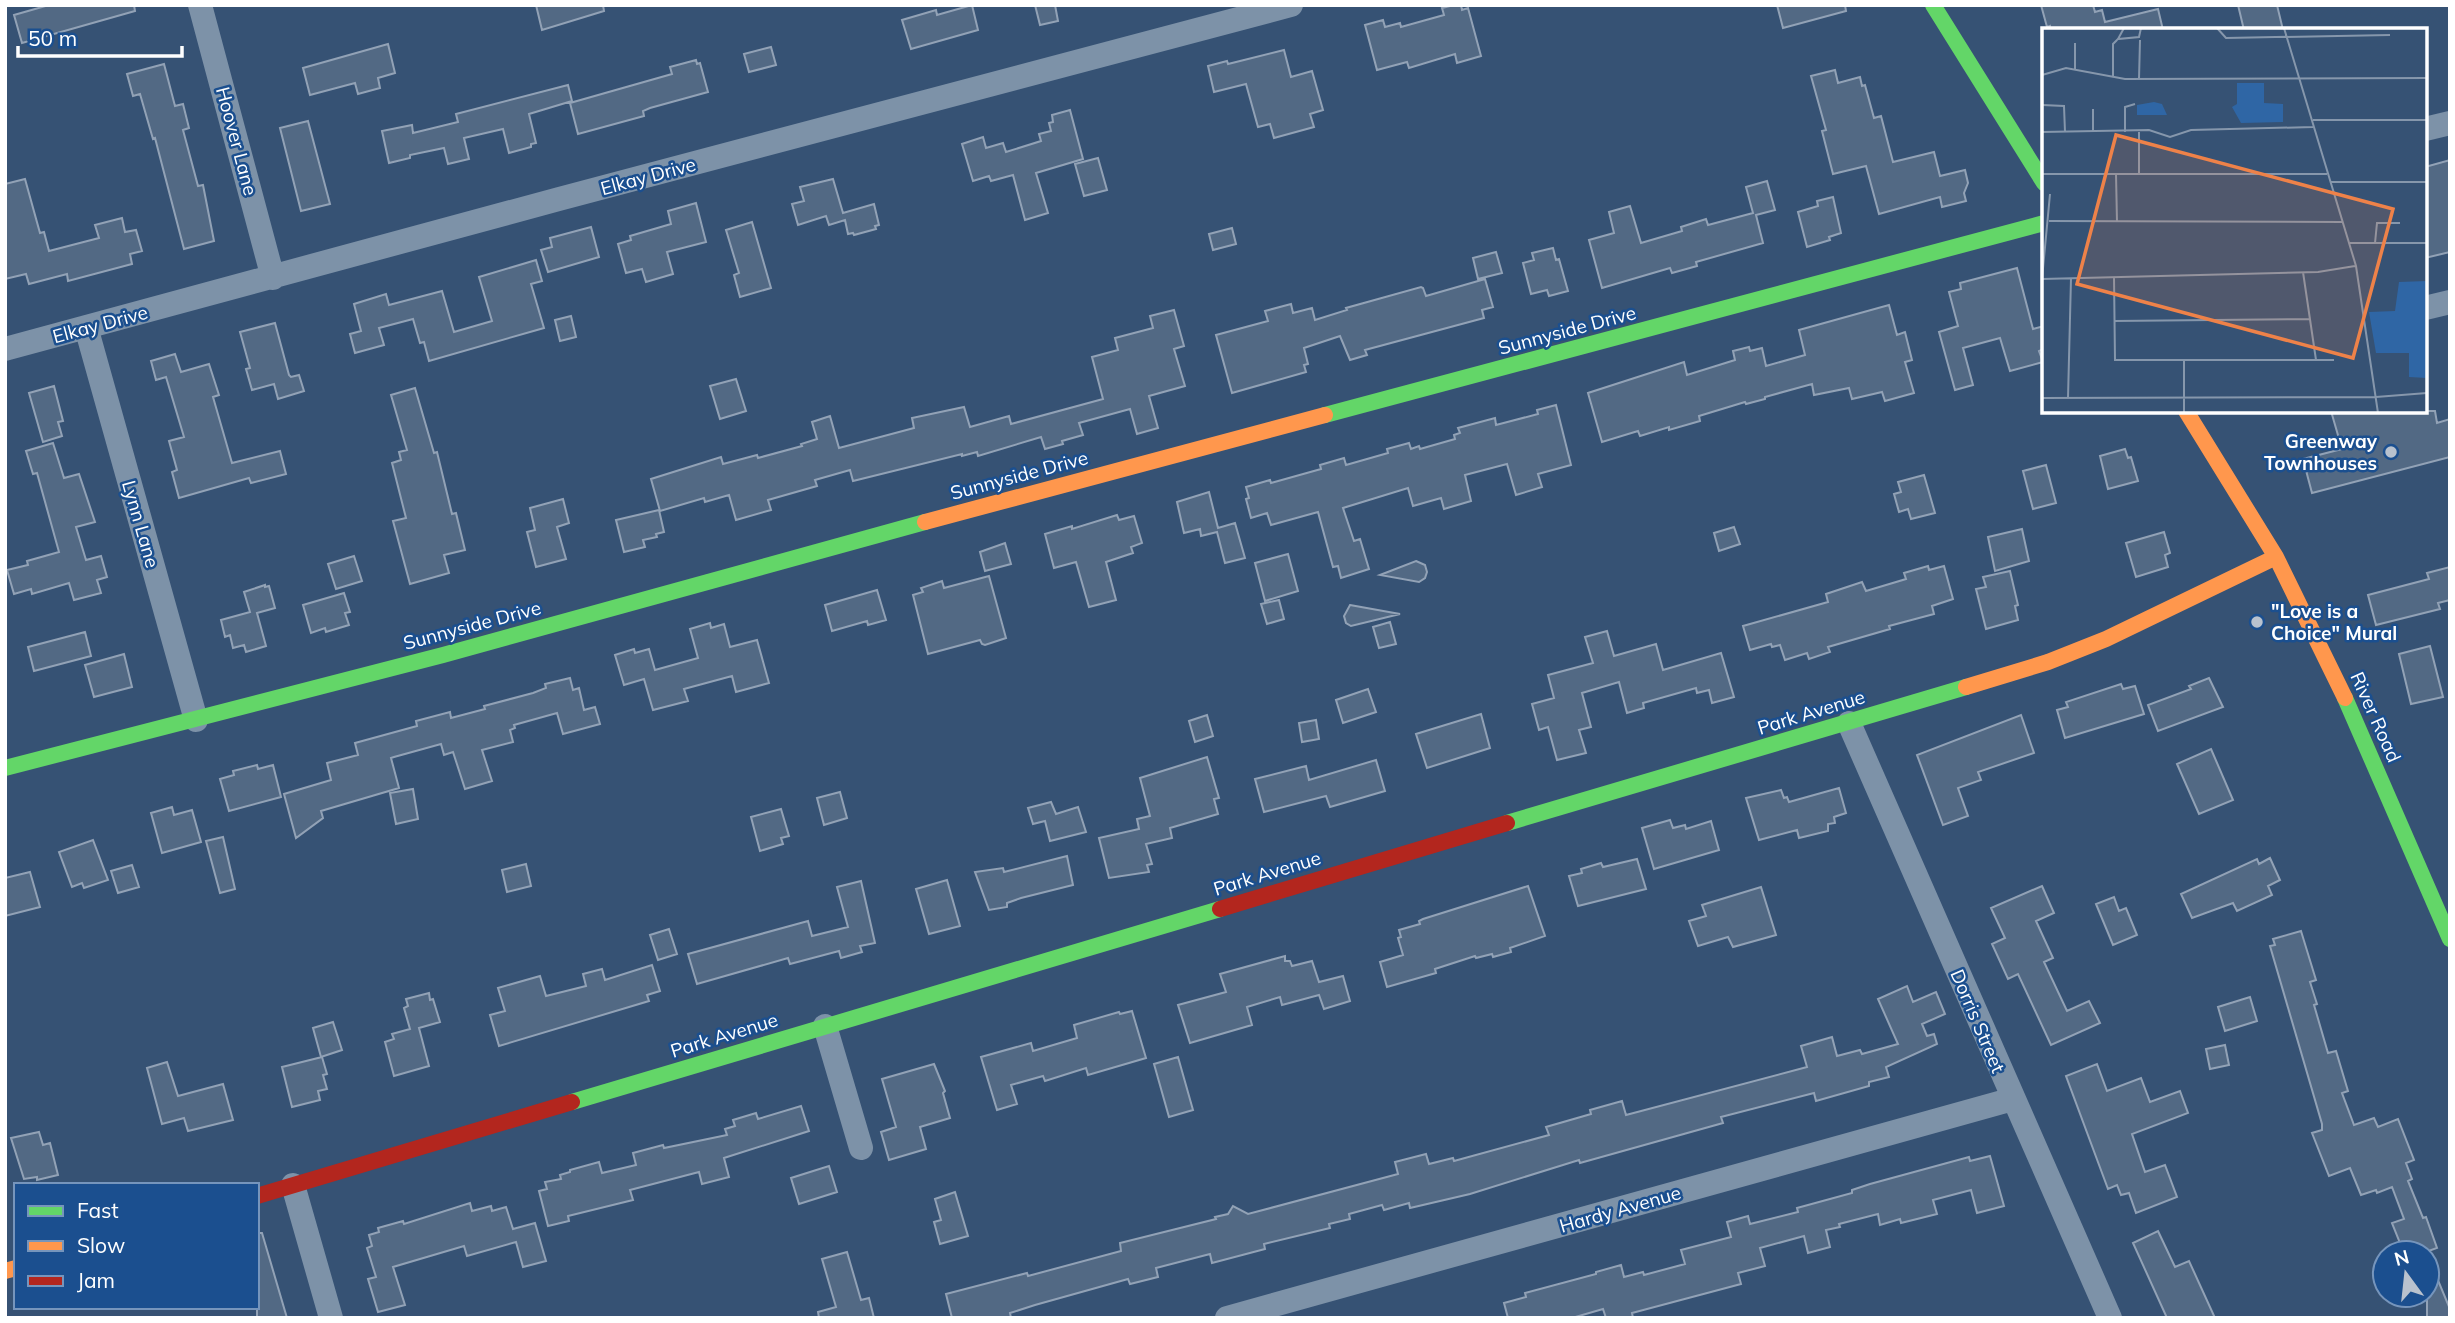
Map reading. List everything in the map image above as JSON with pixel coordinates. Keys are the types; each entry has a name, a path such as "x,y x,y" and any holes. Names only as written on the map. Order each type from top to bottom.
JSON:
{"street":[{"name":"Hoover Lane","path":"200,5 273,278"},
{"name":"Elkay Drive","path":"5,349 1291,5"},
{"path":"1933,5 2042,180"},
{"path":"2427,129 2450,123"},
{"name":"Sunnyside Drive","path":"5,768 443,655 952,514 2042,224"},
{"path":"2427,308 2450,302"},
{"name":"Lynn Lane","path":"86,327 196,720"},
{"name":"River Road","path":"2187,413 2276,557 2356,720 2450,939"},
{"name":"Park Avenue","path":"259,1195 1849,723 2059,657 2106,639 2276,557"},
{"name":"Dorris Street","path":"1849,723 2110,1318"},
{"path":"825,1026 861,1148"},
{"name":"Hardy Avenue","path":"1227,1318 2013,1100"},
{"path":"293,1185 331,1318"}],"building":[{"path":"49,5 134,5 135,11 22,43 14,15"},
{"path":"536,5 603,5 604,11 542,30"},
{"path":"972,5 978,30 911,49 902,20 936,10 937,15"},
{"path":"1035,5 1055,5 1058,21 1040,25"},
{"path":"1461,5 1462,10 1468,8 1481,56 1457,63 1455,54 1409,68 1407,62 1377,70 1365,25 1383,20 1385,27 1400,23 1401,27 1444,15 1442,8"},
{"path":"1777,5 1845,5 1846,11 1783,28"},
{"path":"2041,5 2093,5 2095,12 2102,10 2105,22 2158,9 2163,28 2050,26 2047,27"},
{"path":"2238,5 2277,5 2283,28 2244,28"},
{"path":"388,44 395,73 378,78 380,88 358,94 355,83 310,95 303,68"},
{"path":"771,47 776,65 749,72 744,54"},
{"path":"1284,50 1291,77 1312,71 1323,110 1310,114 1314,127 1274,138 1270,124 1258,127 1246,84 1214,92 1208,66 1227,61 1228,64"},
{"path":"696,60 697,64 700,63 708,92 650,108 643,111 644,116 578,134 570,103 672,74 670,67"},
{"path":"164,64 175,106 183,104 189,128 183,130 198,186 203,185 214,241 184,249 155,138 153,139 140,94 133,96 127,74"},
{"path":"1835,70 1838,83 1860,77 1862,86 1865,85 1874,118 1881,116 1893,162 1934,152 1940,176 1965,170 1968,183 1964,193 1966,201 1942,207 1940,197 1879,214 1866,166 1833,174 1822,131 1826,130 1811,76"},
{"path":"568,85 572,101 529,114 536,143 531,144 531,147 509,153 503,129 464,138 469,159 448,164 444,148 410,155 410,158 389,163 382,131 412,125 413,133 458,122 456,114"},
{"path":"1070,110 1083,159 1036,173 1048,213 1025,220 1013,175 991,181 989,176 973,181 962,144 983,137 986,148 1003,143 1006,152 1041,141 1039,134 1051,131 1049,123 1053,122 1052,115"},
{"path":"308,121 330,204 301,211 280,128"},
{"path":"1098,158 1107,190 1084,196 1075,164"},
{"path":"2450,160 2450,252 2427,258 2427,166"},
{"path":"25,179 40,233 44,232 49,251 99,238 95,225 122,218 125,232 136,230 142,251 130,254 132,264 68,281 67,274 29,284 26,274 5,279 5,184"},
{"path":"833,179 843,213 874,204 879,225 875,226 876,229 848,234 845,220 829,225 826,216 798,225 792,204 804,201 800,187"},
{"path":"1767,181 1775,210 1756,215 1763,243 1696,262 1697,266 1672,273 1670,268 1602,288 1589,240 1614,233 1609,212 1630,206 1641,243 1682,231 1681,227 1706,219 1708,225 1753,213 1746,187"},
{"path":"1833,197 1841,233 1829,237 1830,240 1807,247 1798,212 1818,206 1817,201"},
{"path":"696,203 706,242 667,252 673,274 646,282 642,269 626,273 618,244 631,240 630,236 671,224 668,211"},
{"path":"752,222 771,288 740,297 734,275 739,273 726,230"},
{"path":"591,227 599,257 548,272 541,250 552,247 550,238"},
{"path":"1232,228 1236,244 1213,250 1209,234"},
{"path":"1553,248 1568,291 1549,296 1547,290 1531,294 1523,263 1534,260 1532,253"},
{"path":"1496,252 1502,273 1478,279 1473,258"},
{"path":"536,260 542,281 531,284 544,328 429,361 413,319 379,328 384,345 355,353 350,334 361,331 354,304 386,294 389,305 442,291 454,332 492,321 479,277"},
{"path":"2017,268 2033,329 2042,327 2042,350 2039,351 2042,362 2010,371 2000,338 1963,348 1973,385 1955,390 1939,332 1958,326 1949,292 1961,289 1960,283"},
{"path":"1485,279 1493,307 1482,310 1484,318 1365,350 1367,355 1350,360 1340,336 1304,348 1308,364 1304,365 1306,372 1232,393 1216,335 1268,321 1265,311 1291,304 1293,313 1312,308 1315,320 1347,310 1346,308 1421,287 1426,296"},
{"path":"1889,305 1897,335 1905,332 1912,360 1905,362 1914,393 1885,401 1882,392 1852,399 1849,388 1814,395 1812,384 1699,416 1700,421 1669,430 1669,427 1640,436 1638,431 1602,442 1588,393 1684,362 1687,375 1735,360 1733,351 1749,347 1750,351 1762,348 1766,366 1805,355 1799,330"},
{"path":"1174,310 1184,346 1174,349 1185,386 1149,396 1158,428 1137,434 1130,409 1079,423 1083,435 1045,449 1041,437 978,456 977,452 962,454 853,481 850,470 815,480 817,486 768,500 771,510 736,520 729,495 705,502 704,498 660,511 651,479 721,457 723,464 802,446 801,444 817,439 812,422 830,416 839,448 914,428 912,418 964,407 970,427 1009,416 1011,424 1103,399 1092,357 1118,350 1115,338 1153,328 1150,316"},
{"path":"571,316 576,337 560,341 555,320"},
{"path":"275,323 289,375 299,375 304,391 278,399 274,384 252,390 246,369 250,368 240,332"},
{"path":"175,354 181,372 209,364 219,395 213,397 232,463 280,451 286,474 251,483 249,478 179,498 172,472 177,470 169,441 184,437 166,377 156,380 151,361"},
{"path":"736,379 746,411 720,419 710,386"},
{"path":"54,386 63,421 58,422 62,436 43,442 29,393"},
{"path":"415,388 434,453 437,452 452,514 456,513 465,550 444,555 449,573 410,584 393,521 406,518 392,463 401,460 399,452 407,450 391,395"},
{"path":"1556,405 1571,465 1538,474 1542,487 1516,495 1507,464 1465,475 1471,501 1444,509 1441,498 1413,506 1408,488 1343,508 1354,541 1360,539 1369,569 1341,578 1338,566 1333,567 1318,512 1271,525 1267,513 1251,518 1246,487 1321,469 1320,465 1344,458 1346,465 1388,453 1387,449 1409,443 1411,449 1419,446 1420,449 1455,439 1454,435 1460,433 1458,428 1495,418 1496,425 1538,414 1537,410"},
{"name":"Greenway Townhouses","path":"2435,411 2437,423 2450,419 2450,457 2312,493 2303,459 2342,449 2332,413"},
{"path":"53,443 64,478 79,474 95,522 76,527 86,560 101,556 107,577 97,580 101,593 74,600 69,583 32,594 31,589 14,594 7,570 28,565 27,561 59,552 37,473 33,474 26,451"},
{"path":"2125,449 2128,458 2131,457 2138,481 2108,489 2100,456"},
{"path":"2046,465 2056,503 2033,509 2023,471"},
{"path":"1924,475 1935,513 1911,519 1908,509 1899,512 1894,494 1901,492 1898,482"},
{"path":"1209,492 1218,528 1235,523 1245,558 1225,563 1217,532 1201,536 1200,529 1184,533 1177,502"},
{"path":"563,499 569,523 557,527 566,559 536,567 527,532 535,530 530,508"},
{"path":"659,510 664,532 656,534 657,537 643,540 645,547 624,552 616,520"},
{"path":"1117,515 1119,520 1134,516 1142,543 1131,547 1133,553 1106,562 1116,600 1089,607 1076,562 1054,568 1045,534"},
{"path":"1734,527 1740,544 1719,551 1714,533"},
{"path":"2022,529 2029,561 1995,571 1988,537"},
{"path":"2164,532 2170,553 2165,555 2168,567 2136,577 2126,543"},
{"path":"1005,543 1011,564 985,571 980,552"},
{"path":"1288,554 1298,591 1265,601 1255,563"},
{"path":"354,556 362,581 336,589 328,564"},
{"path":"1416,561 1425,565 1427,572 1425,578 1419,582 1380,575"},
{"path":"1928,566 1929,570 1944,566 1953,599 1932,606 1934,614 1828,647 1830,652 1809,659 1807,653 1785,660 1780,645 1772,647 1771,644 1750,650 1743,626 1828,602 1826,594 1862,582 1866,591 1906,579 1904,573"},
{"path":"2450,567 2450,600 2438,603 2440,609 2376,625 2368,595 2429,579 2427,573"},
{"path":"2010,571 2018,605 2015,606 2018,620 1986,629 1976,589 1986,587 1983,577"},
{"path":"989,576 1006,638 985,645 980,640 928,654 913,595 923,592 921,588 942,581 944,588"},
{"path":"269,586 275,608 257,613 266,646 246,652 244,645 233,648 230,635 225,637 221,620 250,612 244,592"},
{"path":"877,590 886,620 868,625 867,621 832,631 825,605"},
{"path":"344,593 350,612 345,613 349,625 326,632 325,628 311,633 303,605"},
{"path":"1279,600 1284,619 1267,624 1261,604"},
{"path":"1350,605 1400,614 1351,626 1346,623 1344,616"},
{"path":"1390,622 1396,644 1379,648 1373,627"},
{"path":"710,623 711,628 724,624 730,647 757,640 769,683 736,692 732,676 684,689 688,701 653,710 644,679 624,685 615,655 634,649 635,653 649,649 655,670 698,658 690,629"},
{"path":"1607,631 1614,656 1656,644 1663,670 1721,653 1734,697 1712,703 1709,690 1697,693 1696,688 1643,703 1644,708 1627,713 1619,682 1582,693 1591,727 1579,730 1586,753 1557,760 1548,727 1539,730 1532,704 1554,698 1548,675 1593,663 1585,637"},
{"path":"85,632 91,656 34,671 28,647"},
{"path":"2430,646 2443,697 2411,704 2399,654"},
{"path":"124,654 132,687 94,697 85,665"},
{"path":"570,678 573,690 579,688 584,710 595,707 600,724 563,734 557,713 514,725 515,728 510,730 513,742 482,750 492,781 465,789 453,752 444,755 441,744 391,758 399,788 321,811 323,818 296,838 284,794 331,780 327,763 358,755 355,743 417,726 416,721 450,712 451,718 485,709 484,706 533,693 546,688 545,684"},
{"path":"2209,678 2223,707 2158,731 2148,705 2191,689 2189,686"},
{"path":"2121,684 2123,689 2135,686 2144,714 2065,738 2057,710 2068,707 2066,702"},
{"path":"1368,689 1376,712 1343,723 1336,700"},
{"path":"1481,714 1490,748 1427,768 1416,734"},
{"path":"1207,715 1213,736 1195,742 1189,721"},
{"path":"2021,715 2034,753 1978,772 1981,780 1958,788 1968,816 1943,825 1917,755"},
{"path":"1316,720 1319,739 1302,742 1299,723"},
{"path":"2211,749 2233,800 2199,814 2177,764"},
{"path":"1207,757 1219,798 1214,799 1218,814 1170,828 1172,838 1146,844 1152,864 1147,865 1149,872 1109,878 1099,838 1139,829 1137,819 1150,816 1140,778"},
{"path":"1376,760 1385,791 1330,807 1326,796 1264,812 1255,779 1306,766 1309,780"},
{"path":"257,765 258,769 273,765 281,797 229,811 220,779 234,775 233,771"},
{"path":"1839,788 1846,813 1834,817 1835,823 1828,824 1828,831 1799,838 1797,830 1759,840 1746,798 1781,790 1789,802"},
{"path":"413,789 418,819 396,824 390,793"},
{"path":"840,792 847,818 824,825 817,798"},
{"path":"1051,802 1056,814 1078,807 1086,832 1050,841 1045,821 1033,824 1028,808"},
{"path":"172,807 174,815 192,810 201,842 162,853 151,813"},
{"path":"781,809 789,836 781,838 783,844 760,851 751,817"},
{"path":"1670,820 1673,828 1685,825 1686,829 1711,821 1719,850 1654,869 1642,828"},
{"path":"223,837 235,889 220,893 206,841"},
{"path":"93,840 108,880 84,888 82,883 72,887 59,852"},
{"path":"1067,856 1073,885 1021,898 1007,903 1007,907 989,910 975,872 1003,868 1004,872"},
{"path":"2270,858 2280,880 2268,886 2272,895 2237,911 2233,903 2192,918 2181,894 2257,859 2259,864"},
{"path":"1637,859 1646,889 1578,906 1569,876 1582,873 1581,869 1601,863 1603,867"},
{"path":"526,864 531,886 507,892 502,870"},
{"path":"132,865 139,887 118,893 111,871"},
{"path":"30,872 40,907 5,916 5,878"},
{"path":"947,880 960,926 929,934 916,889"},
{"path":"861,881 875,943 860,946 862,952 841,958 839,951 790,964 788,958 697,984 688,954 808,921 812,936 848,927 837,887"},
{"path":"1528,886 1545,936 1510,948 1511,952 1493,957 1492,954 1476,958 1475,956 1435,969 1436,973 1387,987 1380,962 1403,955 1398,938 1401,937 1399,930 1420,924 1419,921 1423,919"},
{"path":"2042,886 2054,913 2036,921 2053,958 2044,962 2067,1011 2089,1001 2100,1023 2051,1045 2018,974 2008,979 1992,944 2005,938 1991,908"},
{"path":"1761,887 1776,935 1733,947 1728,937 1698,946 1689,921 1706,916 1702,905"},
{"path":"2114,897 2119,911 2126,908 2137,935 2113,945 2096,904"},
{"path":"669,929 677,954 658,960 650,935"},
{"path":"2301,931 2316,980 2310,982 2317,1004 2314,1005 2328,1053 2336,1051 2348,1091 2342,1093 2354,1125 2374,1118 2378,1127 2398,1119 2414,1160 2406,1163 2412,1179 2408,1181 2434,1239 2398,1239 2392,1223 2404,1219 2392,1187 2361,1195 2350,1168 2329,1176 2312,1133 2322,1130 2322,1124 2270,946 2275,945 2273,939"},
{"path":"1285,956 1285,961 1290,961 1292,966 1312,961 1319,982 1343,976 1350,1001 1324,1009 1319,995 1282,1005 1280,997 1247,1007 1252,1025 1190,1043 1178,1005 1226,992 1220,974"},
{"path":"652,965 660,991 647,995 649,1001 499,1046 490,1015 505,1011 498,988 540,976 546,996 586,986 583,974 602,969 605,980"},
{"path":"1907,986 1913,1002 1936,992 1945,1014 1922,1024 1927,1036 1934,1034 1937,1044 1886,1067 1889,1077 1869,1082 1869,1086 1816,1101 1814,1093 1721,1117 1723,1123 1580,1163 1579,1160 1470,1194 1410,1208 1409,1203 1384,1210 1382,1205 1349,1214 1350,1219 1329,1224 1330,1228 1264,1244 1265,1249 1212,1263 1210,1254 1156,1268 1158,1277 1130,1284 1128,1279 1010,1313 1011,1318 952,1318 946,1294 1121,1251 1120,1243 1216,1219 1215,1217 1228,1214 1233,1206 1248,1214 1398,1174 1395,1162 1426,1154 1429,1164 1453,1158 1454,1161 1549,1135 1546,1127 1591,1114 1590,1110 1622,1101 1626,1115 1807,1067 1801,1046 1832,1037 1837,1056 1860,1050 1862,1054 1898,1044 1878,999"},
{"path":"429,993 440,1022 419,1028 429,1066 394,1076 385,1042 394,1039 392,1034 410,1029 404,1008 408,1006 406,999"},
{"path":"2250,997 2257,1021 2225,1031 2218,1007"},
{"path":"1132,1011 1146,1058 1088,1075 1086,1068 1045,1081 1043,1076 1011,1085 1017,1104 997,1110 981,1057 1031,1043 1033,1051 1077,1038 1074,1025"},
{"path":"333,1022 342,1050 321,1057 313,1028"},
{"path":"2225,1045 2229,1065 2210,1069 2206,1049"},
{"path":"322,1057 327,1074 323,1075 327,1089 318,1091 320,1100 292,1107 282,1067"},
{"path":"1178,1057 1193,1110 1169,1117 1154,1064"},
{"path":"167,1062 178,1096 223,1084 233,1120 188,1131 184,1118 162,1124 147,1068"},
{"path":"934,1064 945,1091 943,1093 950,1118 920,1127 926,1149 889,1160 881,1132 896,1127 882,1079"},
{"path":"2097,1064 2107,1091 2141,1078 2150,1102 2180,1091 2188,1113 2132,1134 2145,1172 2165,1165 2177,1197 2136,1213 2129,1193 2121,1195 2117,1185 2108,1189 2066,1076"},
{"path":"801,1106 809,1131 724,1158 729,1177 702,1184 699,1172 630,1190 633,1200 568,1216 569,1221 548,1226 539,1191 547,1189 545,1182 561,1179 560,1175 570,1170 599,1162 602,1173 636,1165 633,1153 663,1145 664,1148 727,1135 725,1129 735,1126 733,1120 756,1113 758,1119"},
{"path":"39,1132 43,1145 50,1143 58,1175 37,1180 37,1177 24,1179 11,1138"},
{"path":"1990,1156 2004,1206 1977,1213 1971,1190 1933,1200 1937,1214 1901,1223 1900,1219 1880,1225 1878,1214 1839,1224 1840,1227 1826,1230 1830,1247 1808,1253 1804,1236 1760,1248 1765,1266 1738,1273 1741,1284 1632,1313 1633,1318 1606,1318 1603,1309 1572,1318 1508,1318 1504,1303 1526,1297 1525,1293 1621,1265 1624,1277 1643,1272 1644,1275 1685,1264 1681,1250 1731,1237 1727,1222 1748,1216 1750,1224 1798,1212 1797,1208 1852,1193 1852,1190 1870,1184 1969,1157 1970,1161"},
{"path":"829,1166 837,1192 799,1204 791,1178"},
{"path":"955,1192 968,1236 940,1244 934,1222 941,1220 935,1199"},
{"path":"470,1203 472,1211 491,1206 492,1211 506,1207 513,1229 535,1223 546,1261 523,1267 516,1242 467,1256 464,1246 393,1267 405,1305 378,1312 368,1279 376,1277 367,1248 372,1246 369,1235 379,1232 378,1228 403,1221 404,1224"},
{"path":"2158,1231 2175,1267 2189,1261 2215,1318 2167,1318 2133,1243"},
{"path":"259,1233 262,1233 287,1318 257,1318"},
{"path":"847,1252 861,1300 869,1298 874,1318 819,1318 818,1312 836,1307 822,1259"},
{"path":"2441,1287 2450,1309 2450,1318 2427,1318 2427,1309 2441,1309"}],"traffic: fast":[{"path":"1933,5 2042,180"},
{"path":"1325,415 2042,224"},
{"path":"5,768 443,655 925,522"},
{"path":"1507,823 1966,687"},
{"path":"2345,698 2450,939"},
{"path":"572,1102 1220,909"}],"traffic: slow":[{"path":"2187,413 2276,557 2345,698"},
{"path":"925,522 1325,415"},
{"path":"1966,687 2048,662 2106,639 2276,557"},
{"path":"5,1271 14,1269"}],"traffic: jam":[{"path":"1220,909 1507,823"},
{"path":"259,1195 572,1102"}],"place":[{"name":"Greenway Townhouses","path":"2391,452"},
{"name":"\"Love is a Choice\" Mural","path":"2257,622"}]}
